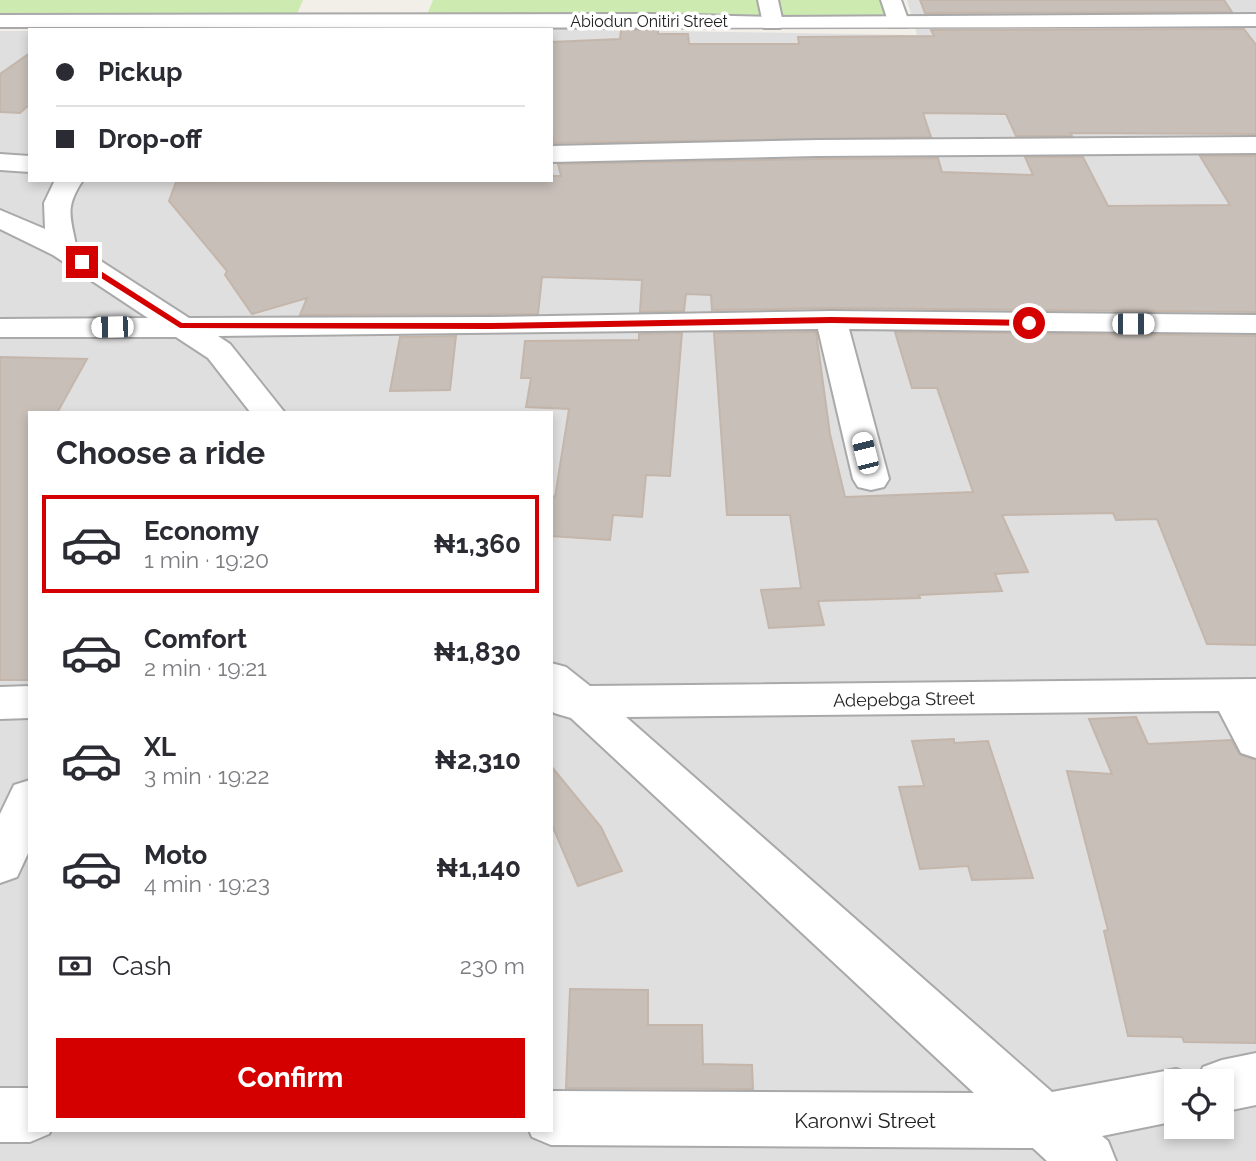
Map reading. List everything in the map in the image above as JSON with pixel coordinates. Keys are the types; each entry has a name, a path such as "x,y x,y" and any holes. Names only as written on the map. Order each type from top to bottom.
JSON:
{"street":[{"path":"768,0 772,23"},
{"path":"891,0 898,22"},
{"name":"Abiodun Onitiri Street","path":"0,21 649,20 772,23 1256,20"},
{"path":"553,154 818,148 1256,145"},
{"path":"0,162 28,164"},
{"path":"63,249 56,197 60,188 68,182"},
{"path":"0,218 63,249 219,351 266,411"},
{"path":"831,320 871,479"},
{"path":"0,328 180,325 490,326 831,320 1246,325 1256,356"},
{"path":"561,694 1088,1161"},
{"name":"Adepebga Street","path":"561,694 1244,696"},
{"path":"1244,696 1256,741"},
{"path":"0,702 28,702"},
{"path":"0,863 28,802"},
{"path":"1234,1084 1256,1079"},
{"name":"Karonwi Street","path":"553,1118 1044,1121 1164,1097"},
{"path":"0,1115 28,1115"}],"shaded area":[{"path":"907,0 1256,0 1256,1161 0,1161 0,31 28,31 28,182 553,182 553,29 917,35"}],"green space":[{"path":"0,0 303,0 294,21 0,22"},
{"path":"433,0 890,0 897,18 425,20"}],"building":[{"path":"920,0 1224,0 1232,12 925,13"},
{"path":"1244,29 1256,45 1256,134 1070,133 1072,136 1016,136 1006,114 923,113 931,137 554,143 553,42 620,39 621,30 658,30 658,34 688,34 689,44 799,44 798,37 934,36 931,30"},
{"path":"28,54 28,106 20,113 0,112 0,74"},
{"path":"1200,156 1256,156 1256,312 831,308 712,310 711,295 686,294 684,311 640,312 642,280 542,277 538,314 300,315 307,298 252,314 225,275 227,271 169,201 176,182 553,182 553,176 561,176 558,164 938,158 942,172 1033,175 1025,157 1083,157 1108,206 1230,205"},
{"path":"816,332 830,434 845,497 973,492 937,388 912,388 895,332 1256,336 1256,645 1207,644 1157,519 1116,520 1113,513 1002,515 1028,572 995,574 1002,591 919,595 920,598 818,601 824,625 769,628 761,590 801,588 790,515 727,515 714,333"},
{"path":"682,333 670,476 646,475 642,517 613,515 610,540 553,536 553,496 569,409 526,407 531,378 521,378 525,341 639,340 639,334"},
{"path":"456,336 450,390 390,391 400,337"},
{"path":"0,357 87,359 58,411 28,411 28,680 0,680"},
{"path":"1136,717 1148,744 1231,740 1240,755 1256,760 1256,1043 1184,1042 1182,1037 1128,1036 1104,931 1108,930 1067,771 1112,774 1089,719"},
{"path":"954,739 954,743 988,741 1033,878 972,880 968,866 920,869 899,787 924,786 912,741"},
{"path":"553,768 601,827 622,871 578,886 553,828"},
{"path":"570,989 648,990 648,1025 702,1025 703,1064 752,1065 753,1089 566,1088"}],"route":[{"path":"82,262 180,325 490,326 831,320 1029,323"}]}
